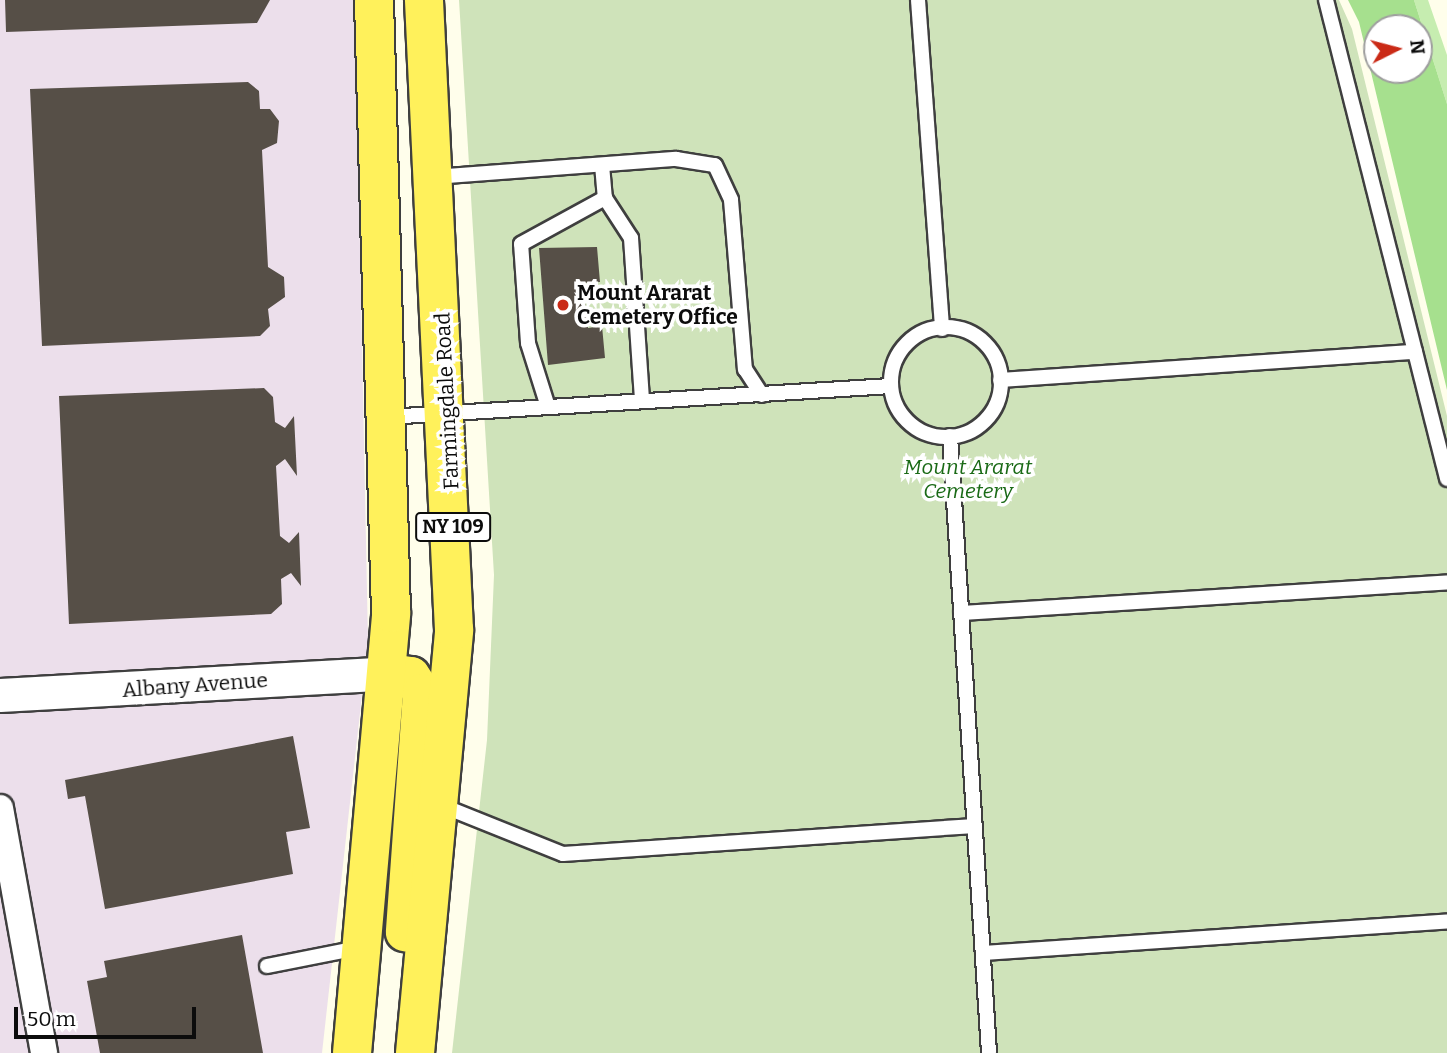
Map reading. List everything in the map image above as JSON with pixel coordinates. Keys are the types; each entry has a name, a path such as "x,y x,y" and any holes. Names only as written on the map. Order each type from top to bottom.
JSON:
{"main road":[{"name":"NY 109","path":"352,1053 389,673 387,417 374,0"},
{"name":"Farmingdale Road","path":"415,1053 443,806 454,630 448,414 424,0"},
{"path":"389,673 411,676 422,693 403,1053"}],"street":[{"name":"Albany Avenue","path":"0,695 389,673"},
{"path":"0,808 44,1053"}],"lane":[{"path":"918,0 942,329"},
{"path":"1326,0 1447,479"},
{"path":"433,177 695,158 721,172 731,200 745,369 762,395"},
{"path":"602,165 606,198 631,238 642,401"},
{"path":"548,407 528,343 521,244 606,198"},
{"path":"942,329 963,331 986,344 1000,380 998,402 982,424 950,436 907,421 891,386 901,351 915,337 942,329"},
{"path":"1000,380 1415,352"},
{"path":"387,417 891,386"},
{"path":"950,436 989,1053"},
{"path":"961,613 1447,582"},
{"path":"443,806 564,854 975,826"},
{"path":"982,953 1447,921"},
{"path":"267,966 363,948"}],"shaded area":[{"path":"0,0 355,0 368,641 322,1053 0,1053"}],"green space":[{"name":"Mount Ararat Cemetery","path":"459,0 1339,0 1352,29 1363,84 1366,84 1447,416 1447,1053 452,1053 487,740 494,575"},
{"path":"1348,0 1414,0 1418,14 1363,14 1363,39 1359,22"},
{"path":"1414,0 1428,0 1433,14 1418,14"},
{"path":"1433,14 1447,55 1447,104 1433,60"},
{"path":"1433,60 1447,104 1447,390 1374,84 1433,84"}],"building":[{"path":"5,0 270,0 257,23 6,32"},
{"path":"248,82 259,91 260,109 270,109 279,121 277,143 262,150 268,267 284,277 285,297 268,309 270,326 260,336 42,346 30,89"},
{"name":"Mount Ararat Cemetery Office","path":"597,247 600,282 583,283 588,328 602,326 605,358 548,365 539,248"},
{"path":"264,388 273,397 275,422 285,428 294,416 297,476 285,459 276,466 280,536 289,543 299,532 301,586 291,573 281,579 282,604 271,614 69,624 59,396"},
{"path":"293,736 310,828 286,832 293,874 105,909 85,796 68,799 65,780"},
{"path":"242,935 263,1053 100,1053 87,981 107,977 104,961"}],"place":[{"name":"Mount Ararat Cemetery Office","path":"563,305"}]}
